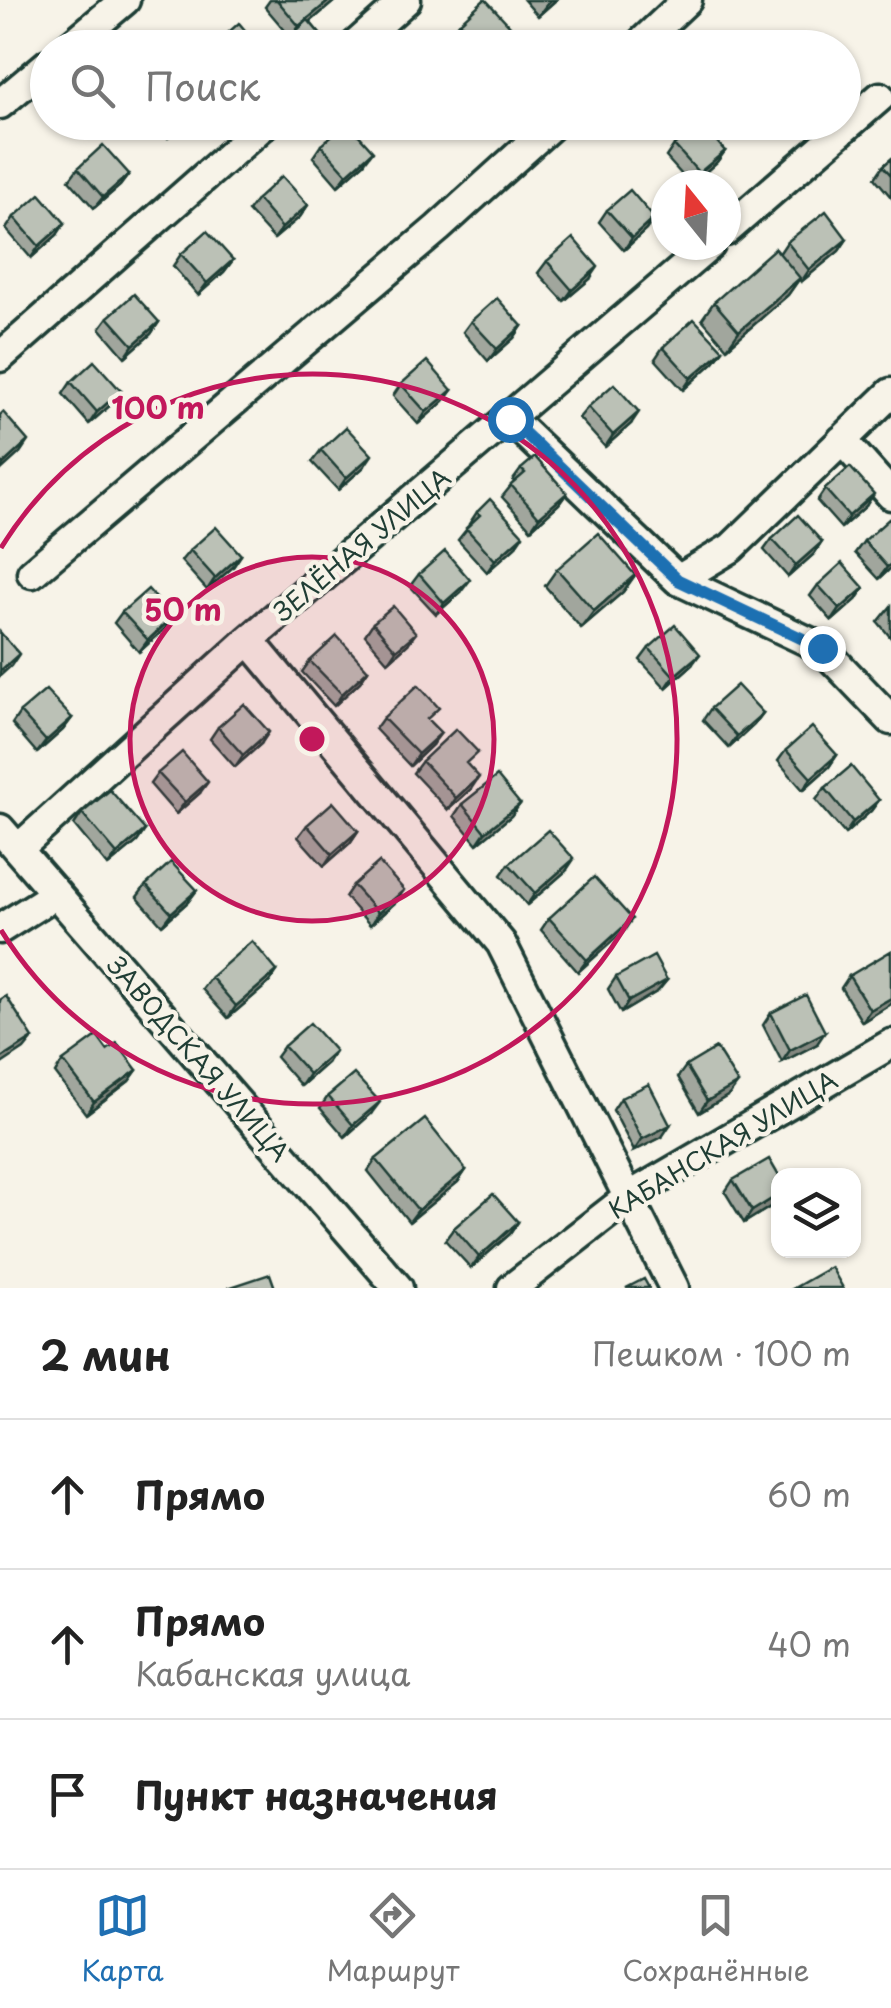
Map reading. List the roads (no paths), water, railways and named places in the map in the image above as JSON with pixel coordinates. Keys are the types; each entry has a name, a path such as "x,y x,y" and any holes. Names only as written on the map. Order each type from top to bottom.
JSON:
{"street":[{"path":"89,30 125,0"},
{"path":"372,30 406,0"},
{"path":"655,30 687,0"},
{"path":"0,104 30,79"},
{"path":"861,113 880,96"},
{"path":"0,357 247,140"},
{"path":"32,573 438,228 535,140"},
{"path":"741,218 830,140"},
{"name":"ЗЕЛЁНАЯ УЛИЦА","path":"9,839 510,419 693,260"},
{"path":"678,580 731,548 891,394"},
{"path":"510,419 678,580 822,648 891,720"},
{"path":"842,440 891,495"},
{"path":"249,640 501,943 674,1288"},
{"name":"ЗАВОДСКАЯ УЛИЦА","path":"9,839 398,1288"},
{"path":"0,929 54,895"},
{"name":"КАБАНСКАЯ УЛИЦА","path":"512,1288 630,1196 891,1044"}]}
